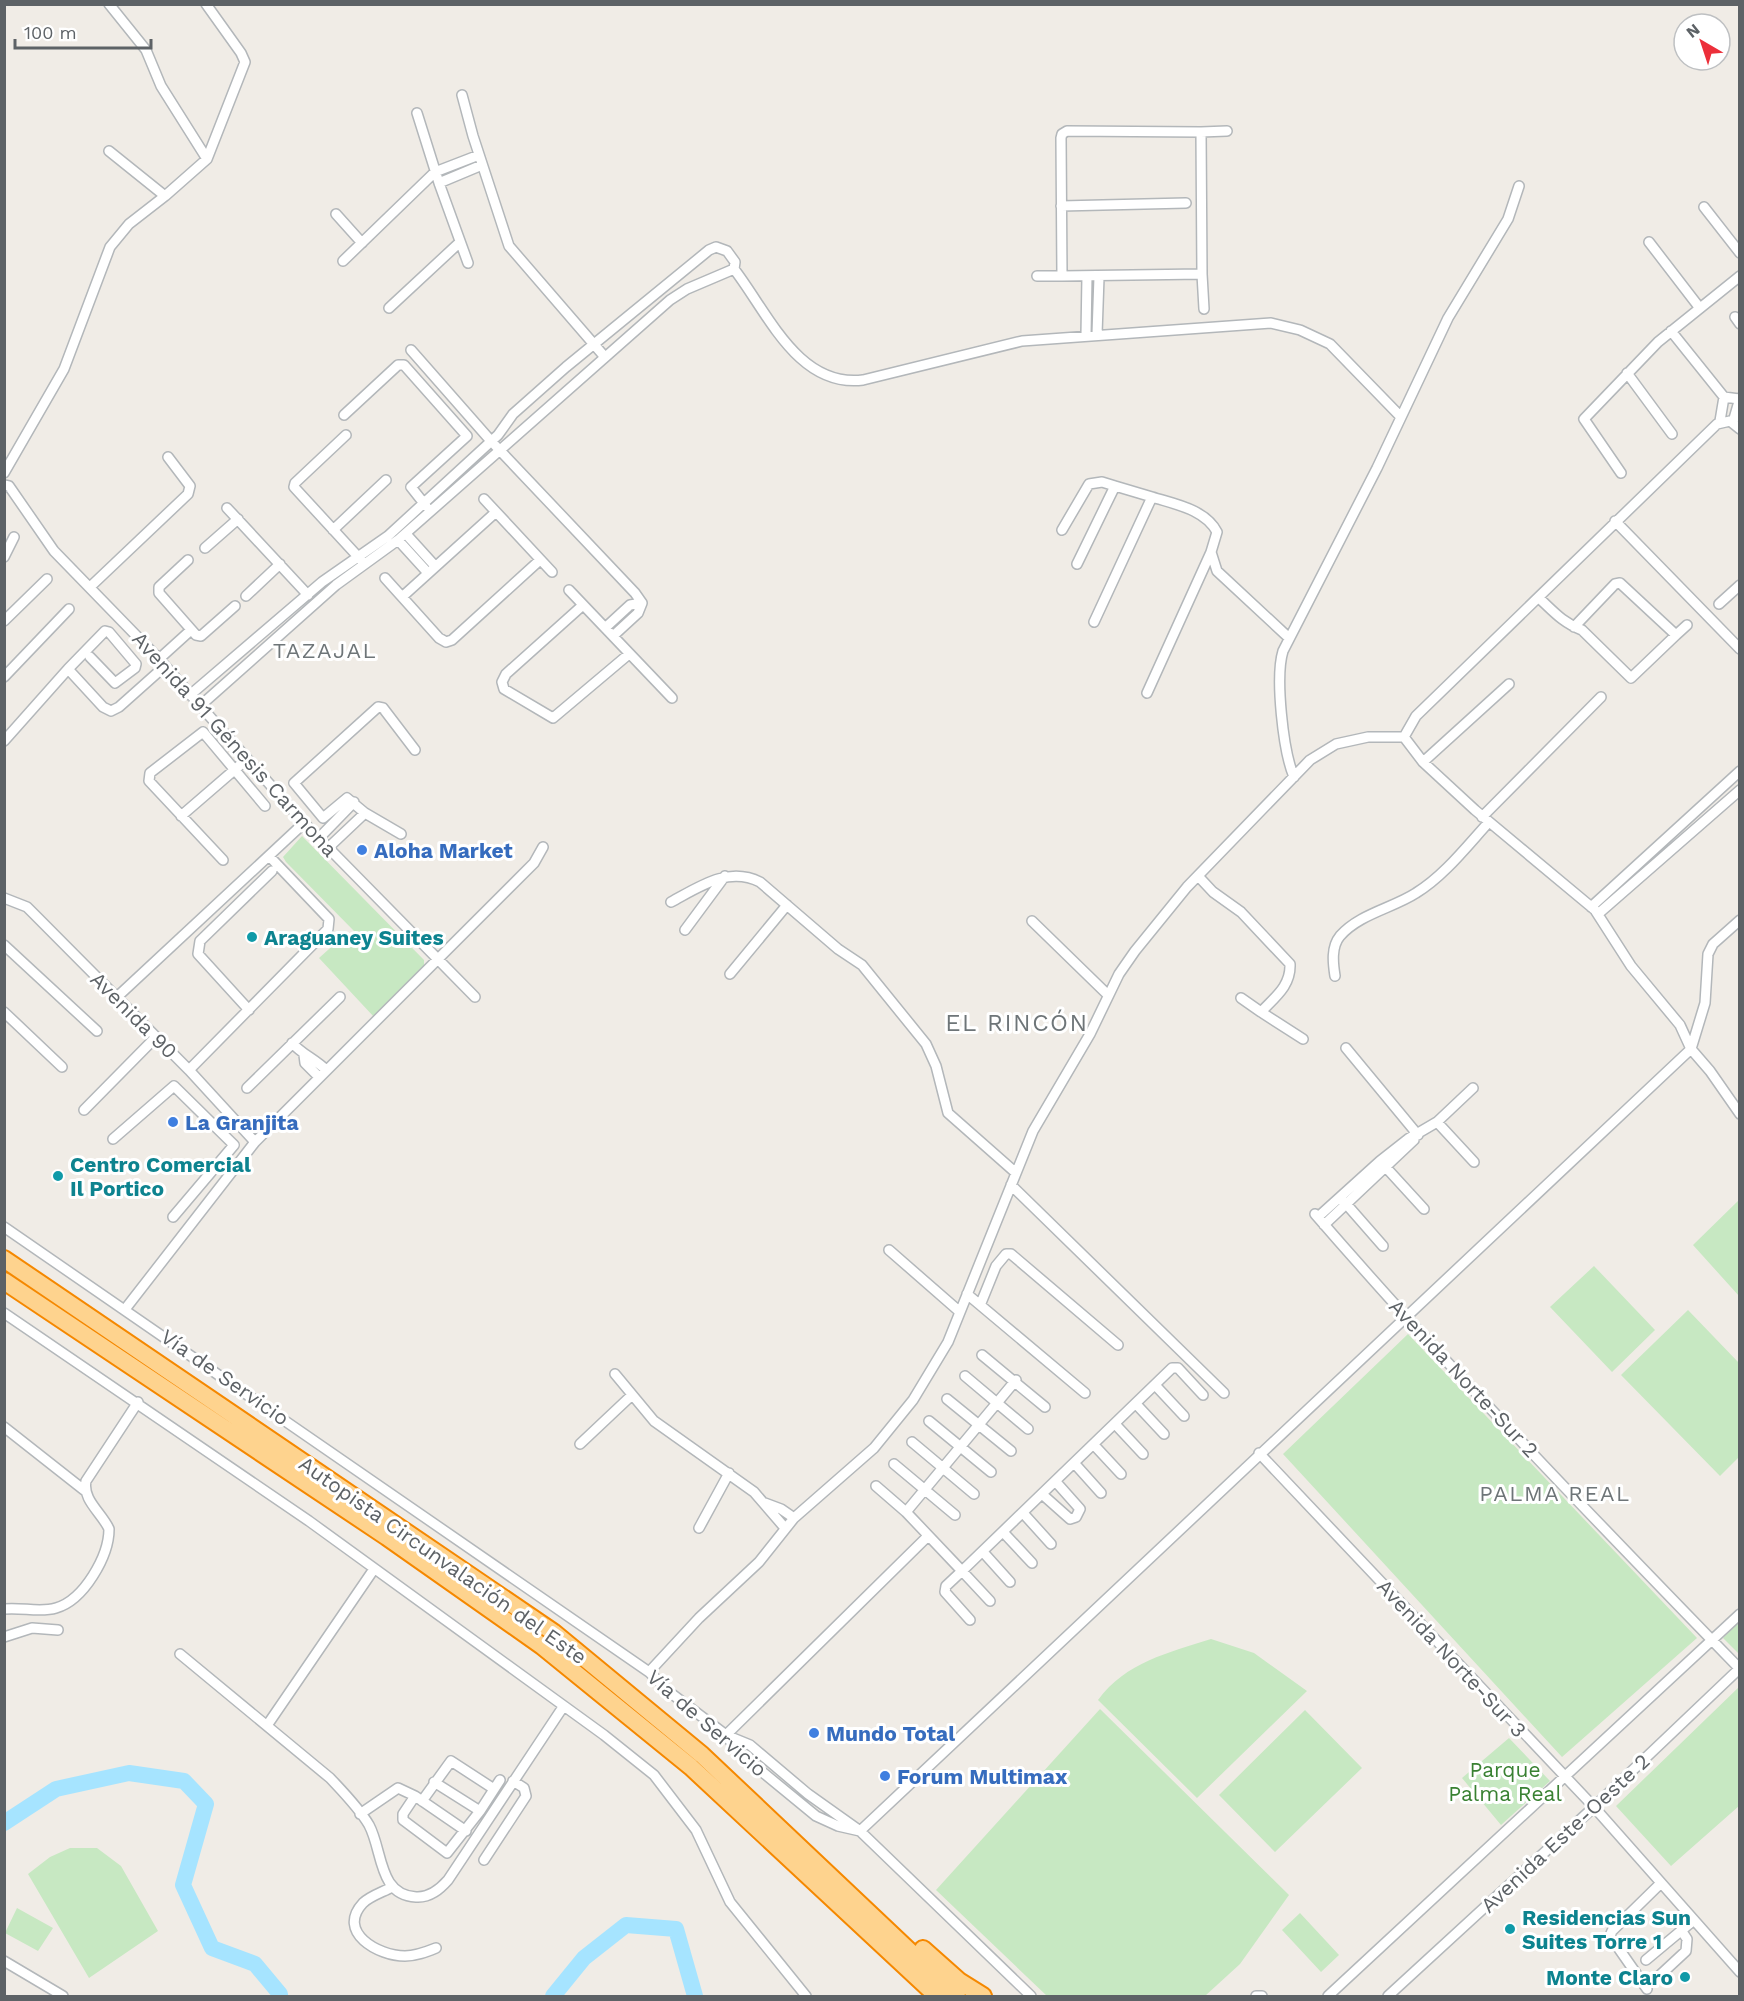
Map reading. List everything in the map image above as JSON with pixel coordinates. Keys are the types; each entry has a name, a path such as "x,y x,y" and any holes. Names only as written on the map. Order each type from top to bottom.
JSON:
{"highway":[{"name":"Autopista Circunvalación del Este","path":"4,1259 553,1632 702,1755 957,1996"},
{"name":"Autopista Circunvalación del Este","path":"4,1281 387,1537 542,1646 691,1767 937,1996"},
{"path":"871,1914 896,1929 958,1981 983,1996"}],"street":[{"path":"109,4 146,50 161,86 207,159"},
{"path":"4,473 64,369 110,247 129,224 207,159 245,62 206,4"},
{"path":"462,95 509,246 604,356"},
{"path":"417,112 435,172 468,263"},
{"path":"1062,276 1062,134 1067,131 1227,132"},
{"path":"1202,132 1204,309"},
{"path":"109,151 165,196"},
{"path":"343,261 435,172 479,155"},
{"path":"439,183 482,165"},
{"path":"1294,777 1286,748 1280,670 1288,637 1401,417 1448,318 1508,219 1519,186"},
{"path":"1061,206 1186,203"},
{"path":"1704,207 1740,253"},
{"path":"336,214 362,243"},
{"path":"1649,242 1700,307"},
{"path":"389,308 459,243"},
{"path":"200,706 336,585 402,537 513,414 593,343 674,281 709,250 716,247 727,251 735,262 734,269 796,356 816,372 839,381 868,380 1010,343 1086,334 1267,323 1300,330 1330,344 1401,417"},
{"path":"190,695 331,575 427,507 500,449 670,300 687,289 734,269"},
{"path":"1037,276 1202,274"},
{"path":"1086,334 1087,276"},
{"path":"1621,473 1584,419 1671,331 1740,276"},
{"path":"1097,334 1099,277"},
{"path":"1671,331 1724,397 1739,398 1733,422"},
{"path":"411,350 491,441 642,603"},
{"path":"344,415 398,365 404,364 467,436 411,487 427,507"},
{"path":"1627,373 1672,434"},
{"path":"1404,737 1416,716 1539,598 1615,521 1720,422 1724,397"},
{"path":"1720,422 1733,422 1740,429"},
{"path":"346,435 294,487 366,565"},
{"path":"90,587 188,494 190,486 168,457"},
{"path":"333,530 387,480"},
{"path":"1062,530 1089,484 1102,482 1178,504 1203,516 1217,532 1211,552 1147,693"},
{"name":"Avenida 91 Génesis Carmona","path":"4,485 9,486 54,551 162,662 304,823 475,997"},
{"path":"1077,564 1115,486"},
{"path":"1094,622 1152,497"},
{"path":"484,499 552,572"},
{"path":"227,508 308,595"},
{"path":"402,597 496,512"},
{"path":"205,548 238,519"},
{"path":"1615,521 1740,649"},
{"path":"4,557 14,537"},
{"path":"402,537 432,569"},
{"path":"1211,552 1219,573 1288,637"},
{"path":"188,560 159,587 159,593 191,630 199,637 235,606"},
{"path":"385,578 446,642 452,640 540,560"},
{"path":"246,596 280,564"},
{"path":"1197,581 1210,573 1219,573"},
{"path":"4,621 47,579"},
{"path":"1574,627 1615,584 1620,583 1676,634"},
{"path":"1719,604 1740,585"},
{"path":"569,590 672,698"},
{"path":"1539,598 1558,617 1582,630 1631,678"},
{"path":"605,628 630,605 642,603"},
{"path":"613,636 638,613 642,603"},
{"path":"583,605 506,675 502,682 504,689 553,718 629,654"},
{"path":"4,677 69,609"},
{"path":"1623,686 1687,625"},
{"path":"4,741 68,669 103,707 111,711 119,707 191,630"},
{"path":"68,669 105,631 109,632 133,661 135,668 115,683 90,657"},
{"path":"1423,762 1509,684"},
{"path":"1335,976 1332,961 1337,941 1341,935 1362,920 1419,891 1448,866 1486,819 1601,697"},
{"path":"401,834 365,813 347,798 323,818 294,783 378,707 383,708 415,750"},
{"path":"222,860 149,781 150,773 203,732 265,806"},
{"path":"648,1672 699,1618 759,1562 794,1518 874,1448 913,1400 948,1342 1033,1131 1079,1053 1119,974 1135,951 1198,876 1310,760 1336,744 1368,737 1404,737"},
{"path":"1404,737 1423,762 1486,819 1595,911 1632,966 1680,1025 1691,1049 1710,1071 1740,1114"},
{"path":"181,816 247,759"},
{"path":"1595,911 1740,771"},
{"path":"1595,911 1740,790"},
{"path":"319,837 354,802"},
{"path":"328,848 365,813"},
{"path":"117,997 304,823"},
{"path":"126,1308 255,1142 534,863 543,847"},
{"path":"189,1070 322,937 330,924 329,919 269,856"},
{"path":"249,1010 198,954 197,947 200,941 272,871"},
{"path":"671,902 725,876 750,877 760,882 838,949 862,965 926,1044 936,1066 948,1113 1016,1173"},
{"path":"685,930 725,876"},
{"path":"1198,876 1213,892 1241,912 1290,964 1288,981 1284,989 1261,1012"},
{"name":"Avenida 90","path":"4,898 27,907 189,1070 255,1142"},
{"path":"730,974 787,905"},
{"path":"927,1537 726,1735 750,1746 808,1794 860,1831 1049,1655 1259,1453 1691,1049 1705,1003 1708,954 1713,944 1740,920"},
{"path":"1032,921 1108,996"},
{"path":"4,945 97,1031"},
{"path":"247,1088 340,997"},
{"path":"1241,998 1303,1039"},
{"path":"4,1012 62,1066"},
{"path":"84,1110 156,1037"},
{"path":"292,1043 304,1055 306,1064 319,1077"},
{"path":"1346,1048 1418,1135"},
{"path":"304,1055 311,1056 326,1070"},
{"path":"113,1139 174,1086 234,1145 172,1217"},
{"path":"1383,1246 1343,1200 1382,1164 1437,1122 1473,1088"},
{"path":"1437,1122 1474,1162"},
{"path":"229,1151 240,1161"},
{"path":"1382,1164 1424,1209"},
{"path":"1011,1185 1224,1393"},
{"name":"Avenida Norte-Sur 2","path":"1343,1200 1319,1219 1407,1317 1739,1669"},
{"name":"Vía de Servicio","path":"4,1227 126,1308 648,1672 726,1735 738,1752 816,1816 838,1826 860,1831 1031,1996"},
{"path":"889,1250 960,1312"},
{"path":"981,1303 996,1266 1006,1254 1011,1254 1118,1345"},
{"path":"967,1294 981,1303 1085,1393"},
{"path":"4,1313 138,1402 375,1569 604,1735 654,1775 696,1830 730,1902 806,1996"},
{"path":"982,1355 1016,1380 1045,1407"},
{"path":"970,1620 943,1589 1175,1367 1203,1395"},
{"path":"615,1374 669,1434 729,1473 765,1503 773,1516 785,1528"},
{"path":"965,1376 1028,1429"},
{"path":"906,1512 1016,1380"},
{"path":"1155,1385 1184,1416"},
{"path":"580,1444 632,1395"},
{"path":"947,1399 1011,1451"},
{"path":"84,1490 86,1481 138,1402"},
{"path":"1136,1404 1164,1434"},
{"path":"929,1421 991,1472"},
{"path":"1115,1424 1143,1454"},
{"path":"4,1427 84,1490 109,1529 106,1550 78,1594 58,1608 4,1609"},
{"path":"912,1442 974,1494"},
{"path":"1094,1445 1121,1474"},
{"name":"Avenida Norte-Sur 3","path":"1259,1453 1594,1807 1740,1972"},
{"path":"894,1464 955,1515"},
{"path":"1075,1464 1101,1492"},
{"path":"699,1527 729,1473"},
{"path":"1043,1495 1070,1519 1076,1517 1080,1509 1056,1482"},
{"path":"876,1486 906,1512 927,1537 990,1601"},
{"path":"765,1503 781,1509 794,1518"},
{"path":"1023,1513 1051,1544"},
{"path":"1003,1532 1032,1563"},
{"path":"983,1551 1010,1582"},
{"path":"268,1724 375,1569"},
{"name":"Avenida Este-Oeste 2","path":"1328,1996 1740,1614"},
{"path":"4,1637 32,1629 58,1630"},
{"path":"180,1654 268,1724 330,1778 368,1825 379,1851 384,1873 392,1887 401,1893 418,1898 440,1889 563,1707"},
{"name":"Avenida Este-Oeste 2","path":"1388,1996 1594,1807 1739,1669"},
{"path":"494,1789 451,1761 403,1814 403,1820 447,1853 480,1811 500,1780"},
{"path":"484,1860 526,1796 524,1788 513,1781"},
{"path":"434,1782 480,1811"},
{"path":"360,1814 395,1788 418,1798 465,1831"},
{"path":"796,1800 808,1794"},
{"path":"1647,1989 1610,1936 1612,1931 1661,1883"},
{"path":"392,1887 364,1902 353,1925 356,1933 363,1941 395,1955 419,1954 436,1948"},
{"path":"1646,1960 1694,1920"},
{"path":"1658,1977 1686,1951 1688,1944 1681,1930"},
{"path":"4,1960 63,1996"},
{"path":"1256,1996 1263,1996"}],"green space":[{"path":"302,836 424,960 424,969 374,1017 319,958 338,941 343,945 354,931 283,857"},
{"path":"1739,1200 1739,1296 1693,1245"},
{"path":"1594,1266 1655,1330 1612,1372 1550,1307"},
{"path":"1688,1310 1739,1363 1739,1457 1720,1476 1621,1375"},
{"path":"1408,1334 1697,1638 1562,1757 1283,1454"},
{"path":"1739,1622 1740,1654 1723,1638"},
{"path":"1211,1639 1254,1653 1307,1691 1197,1798 1098,1700 1121,1676 1149,1660"},
{"path":"1739,1687 1739,1806 1671,1866 1616,1806"},
{"path":"1100,1709 1289,1895 1240,1964 1205,1996 1047,1996 936,1890"},
{"path":"1305,1710 1362,1768 1275,1852 1219,1795"},
{"name":"Parque Palma Real","path":"1509,1738 1550,1781 1501,1825 1462,1778"},
{"path":"70,1848 97,1848 121,1866 158,1931 89,1978 28,1874 50,1857"},
{"path":"17,1908 53,1928 38,1951 5,1933"},
{"path":"1300,1913 1339,1955 1321,1972 1282,1930"}],"waterway":[{"path":"4,1823 56,1789 129,1773 184,1781 206,1804 183,1885 212,1948 255,1964 280,1996"},
{"path":"553,1996 584,1958 626,1925 676,1929 695,1996"}],"place":[{"name":"Aloha Market","path":"362,850"},
{"name":"Araguaney Suites","path":"252,937"},
{"name":"La Granjita","path":"173,1122"},
{"name":"Centro Comercial Il Portico","path":"58,1176"},
{"name":"Mundo Total","path":"814,1733"},
{"name":"Forum Multimax","path":"885,1776"},
{"name":"Residencias Sun Suites Torre 1","path":"1510,1929"},
{"name":"Monte Claro","path":"1685,1977"}],"district":[{"name":"TAZAJAL","path":"325,650"},
{"name":"EL RINCÓN","path":"1017,1023"},
{"name":"PALMA REAL","path":"1555,1493"}]}
